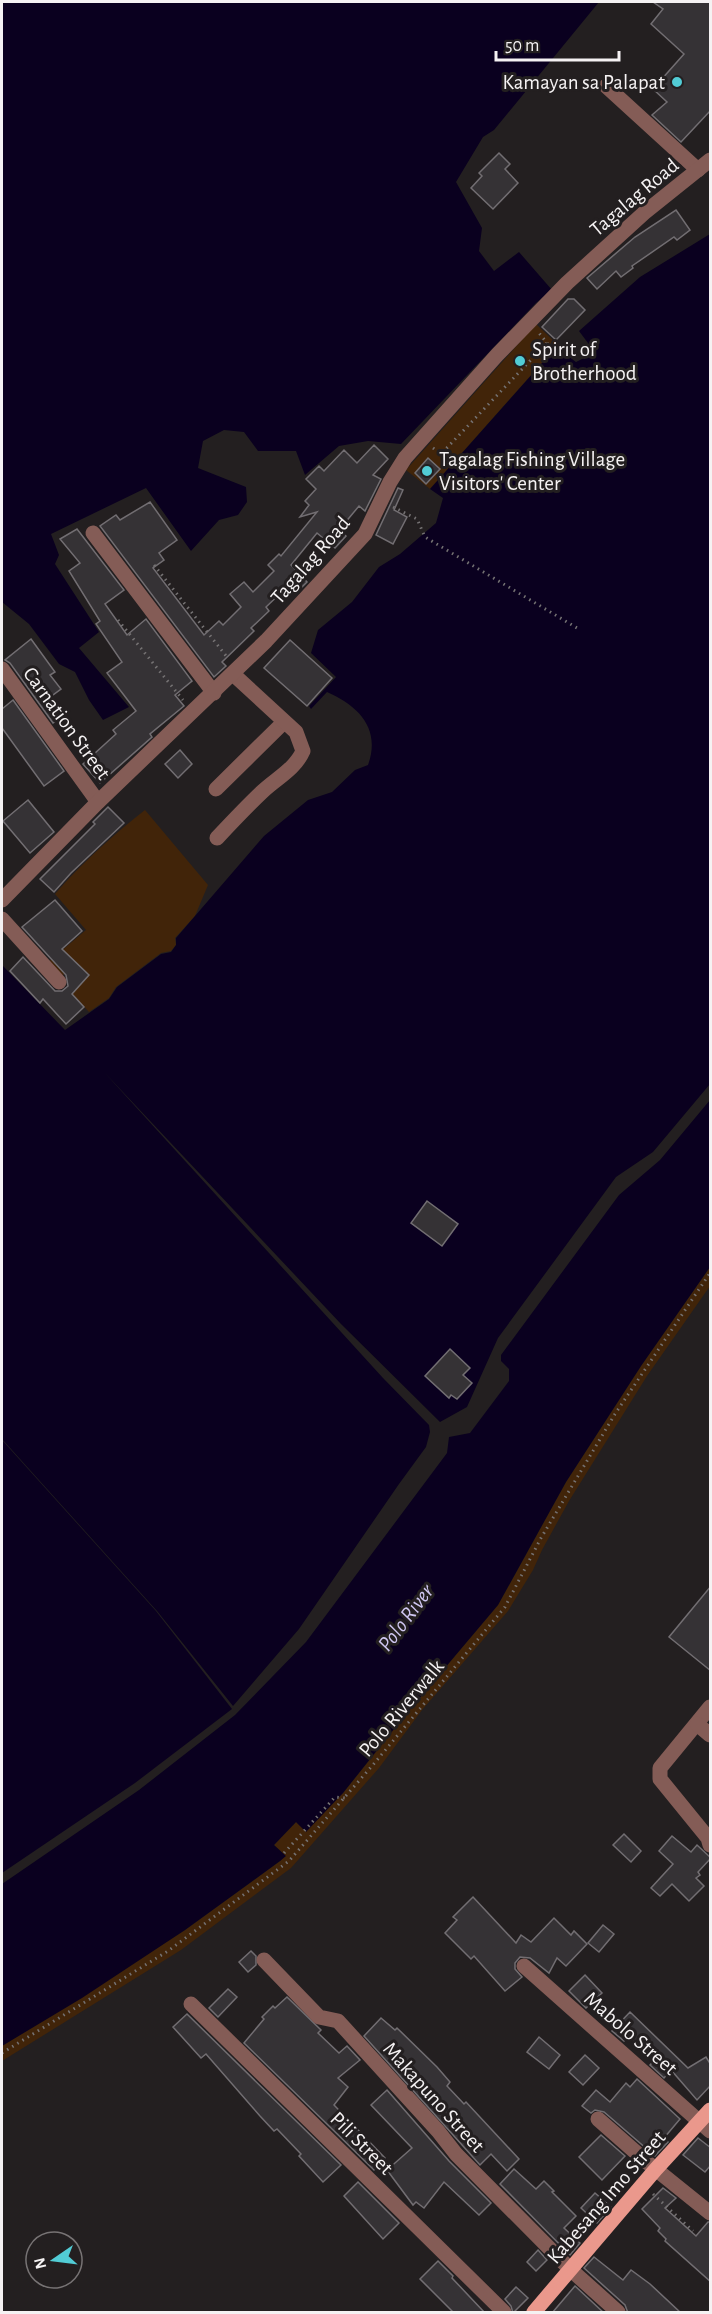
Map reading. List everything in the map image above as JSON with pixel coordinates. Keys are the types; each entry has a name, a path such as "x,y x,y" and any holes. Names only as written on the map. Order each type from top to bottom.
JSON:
{"main road":[{"name":"Kabesang Imo Street","path":"534,2313 656,2169 707,2120"}],"street":[{"path":"606,87 698,170"},
{"name":"Tagalag Road","path":"2,900 98,802 236,672 365,534 405,458 497,355 567,283 644,213 711,160"},
{"path":"93,533 214,693"},
{"name":"Carnation Street","path":"2,669 98,802"},
{"path":"217,838 264,790 299,759 303,751 296,732 236,672"},
{"path":"216,789 284,722"},
{"path":"2,919 59,982"},
{"path":"711,1707 660,1768 658,1774 711,1845"},
{"path":"698,1724 711,1735"},
{"name":"Makapuno Street","path":"264,1960 319,2017 338,2021 456,2154 570,2269 618,2313"},
{"name":"Mabolo Street","path":"524,1966 707,2120"},
{"name":"Pili Street","path":"191,2004 504,2313"},
{"path":"598,2119 711,2213"}],"path":[{"path":"428,445 441,454 547,343 534,327"},
{"path":"381,500 417,519 425,537 577,628"},
{"path":"154,565 236,672"},
{"path":"118,620 193,713"},
{"name":"Polo Riverwalk","path":"2,2053 168,1951 289,1862 505,1607 541,1538 615,1414 711,1273"},
{"path":"284,1852 335,1797 345,1798"},
{"path":"643,2185 693,2231"}],"shaded area":[{"path":"536,324 558,345 430,489 406,470"},
{"path":"145,810 208,885 195,916 175,938 176,945 171,951 161,953 116,987 109,998 89,1012 72,994 89,975 76,962 61,977 47,963 86,930 55,894 98,850"},
{"path":"710,1267 710,1286 647,1376 569,1501 533,1570 508,1611 422,1710 379,1768 291,1868 181,1950 2,2061 2,2046 185,1930 280,1861 285,1856 274,1845 296,1822 302,1827 343,1793 498,1605 566,1482 641,1366"}],"water":[{"path":"2,2 599,2 494,130 483,137 456,182 482,228 479,251 494,271 519,252 552,290 536,303 401,444 368,441 339,446 305,475 296,451 258,451 244,432 224,430 203,441 198,468 246,487 247,502 238,515 219,520 191,551 146,488 51,534 59,555 55,564 99,632 79,648 129,707 103,720 89,700 75,672 59,664 29,624 2,602"},
{"path":"710,234 710,1084 653,1152 616,1177 498,1338 467,1407 440,1422 341,1324 104,1072 383,1378 429,1425 430,1432 426,1447 299,1629 233,1706 157,1611 2,1439 2,965 65,1030 109,999 117,987 161,954 171,952 176,945 176,938 264,836 308,800 332,792 355,770 368,765 372,740 369,730 364,720 349,704 327,692 311,709 309,706 336,677 311,653 318,630 352,602 379,567 400,554 436,523 443,498 430,489 558,345 576,362 586,357 588,343 579,331 640,277"},
{"name":"Polo River","path":"710,1100 710,1267 641,1366 566,1482 498,1605 343,1793 306,1832 296,1822 274,1845 286,1856 185,1930 82,1998 2,2046 2,1884 139,1790 235,1715 306,1642 447,1453 449,1437 470,1433 509,1381 509,1369 501,1361 501,1355 619,1195 660,1160"},
{"path":"2,1440 156,1611 232,1709 135,1783 2,1873"}],"building":[{"name":"Kamayan sa Palapat","path":"653,2 711,2 711,110 681,142 652,115 667,102 653,89 684,54 651,24 663,9"},
{"path":"499,153 510,164 505,169 518,183 493,209 471,188 482,176 479,173"},
{"path":"676,210 690,230 677,240 674,237 632,266 633,268 621,277 616,271 597,289 587,278 635,237"},
{"path":"568,299 574,299 585,310 556,340 542,327"},
{"path":"374,445 388,459 373,475 381,479 365,511 359,506 339,530 346,536 335,548 317,533 291,565 307,582 296,593 289,585 266,607 269,611 251,628 254,631 222,662 226,666 214,677 100,526 116,515 120,520 150,502 177,540 159,553 164,560 153,568 204,635 219,621 223,625 241,607 230,594 244,582 253,592 274,571 268,565 279,554 281,556 317,512 300,517 309,505 305,501 316,489 306,479 319,466 324,471 344,450 357,463"},
{"name":"Tagalag Fishing Village Visitors' Center","path":"428,458 440,469 426,484 415,473"},
{"path":"398,488 403,490 394,510 407,517 393,544 376,535"},
{"path":"77,529 124,590 105,604 127,635 146,619 192,681 175,695 184,706 150,734 152,737 100,783 83,764 116,734 113,730 136,711 107,673 122,662 96,624 100,621 69,571 80,563 60,539"},
{"path":"31,639 55,672 50,675 61,689 49,698 62,717 53,723 10,663 5,660"},
{"path":"290,640 332,678 307,706 264,668"},
{"path":"13,700 64,771 44,786 2,728 2,709"},
{"path":"180,750 192,764 178,778 165,764"},
{"path":"28,800 54,832 30,853 3,821"},
{"path":"108,807 124,823 54,892 40,879 95,824 93,822"},
{"path":"55,900 82,931 62,949 89,975 72,994 84,1007 66,1024 43,999 40,1003 10,971 23,957 55,991 62,991 68,986 66,975 22,927"},
{"path":"427,1201 458,1224 442,1246 411,1223"},
{"path":"450,1349 470,1368 463,1375 472,1383 457,1399 451,1395 449,1398 425,1376"},
{"path":"711,1586 711,1671 669,1637"},
{"path":"624,1834 641,1851 631,1862 613,1845"},
{"path":"672,1836 691,1852 697,1845 711,1858 698,1872 700,1875 696,1878 704,1886 689,1901 672,1884 660,1896 651,1888 673,1864 659,1851"},
{"path":"473,1897 516,1943 521,1935 531,1942 554,1918 571,1935 574,1931 587,1944 566,1966 557,1958 549,1973 530,1958 520,1957 515,1963 515,1969 522,1977 505,1991 474,1956 471,1959 445,1933 457,1920 453,1917"},
{"path":"603,1925 614,1934 599,1952 588,1943"},
{"path":"251,1951 256,1956 256,1965 248,1972 239,1962"},
{"path":"585,1975 602,1993 586,2008 569,1991"},
{"path":"228,1989 237,1997 218,2017 209,2008"},
{"path":"287,1997 321,2030 318,2033 339,2053 347,2046 360,2060 338,2078 348,2087 334,2105 385,2158 374,2170 244,2043 264,2019 262,2017"},
{"path":"630,2012 688,2068 706,2057 711,2065 711,2085 697,2100 671,2070 664,2078 650,2065 654,2061 629,2036 624,2041 612,2031"},
{"path":"187,2014 341,2165 323,2182 299,2156 301,2154 277,2129 274,2131 206,2054 201,2058 173,2027"},
{"path":"381,2018 395,2030 397,2028 437,2067 450,2082 447,2086 464,2104 466,2102 519,2159 507,2171 491,2154 480,2165 364,2036"},
{"path":"539,2037 560,2055 549,2069 527,2052"},
{"path":"585,2055 599,2068 583,2085 569,2072"},
{"path":"637,2079 680,2119 664,2138 668,2142 655,2156 604,2112 595,2110 591,2113 582,2106 596,2090 610,2102 626,2083 630,2087"},
{"path":"387,2090 449,2161 491,2203 479,2215 444,2182 424,2208 416,2202 413,2205 387,2170 412,2148 371,2105"},
{"path":"601,2135 625,2156 602,2180 579,2157"},
{"path":"698,2138 711,2148 711,2165 705,2172 683,2155"},
{"path":"514,2169 536,2189 544,2181 576,2216 564,2228 580,2243 570,2255 500,2184"},
{"path":"358,2182 399,2223 383,2239 344,2196"},
{"path":"663,2188 676,2198 665,2208 696,2236 708,2222 711,2222 711,2282 665,2241 666,2239 658,2231 660,2228 642,2209"},
{"path":"595,2193 611,2207 597,2223 581,2208"},
{"path":"538,2250 547,2260 536,2271 527,2262"},
{"path":"594,2257 623,2280 631,2270 681,2313 628,2313 625,2305 584,2268"},
{"path":"438,2261 485,2313 454,2313 420,2279"},
{"path":"575,2286 604,2313 552,2313"},
{"path":"516,2287 528,2298 513,2313 505,2299"}],"place":[{"name":"Kamayan sa Palapat","path":"677,82"},
{"name":"Spirit of Brotherhood","path":"520,361"},
{"name":"Tagalag Fishing Village Visitors' Center","path":"427,471"}]}
